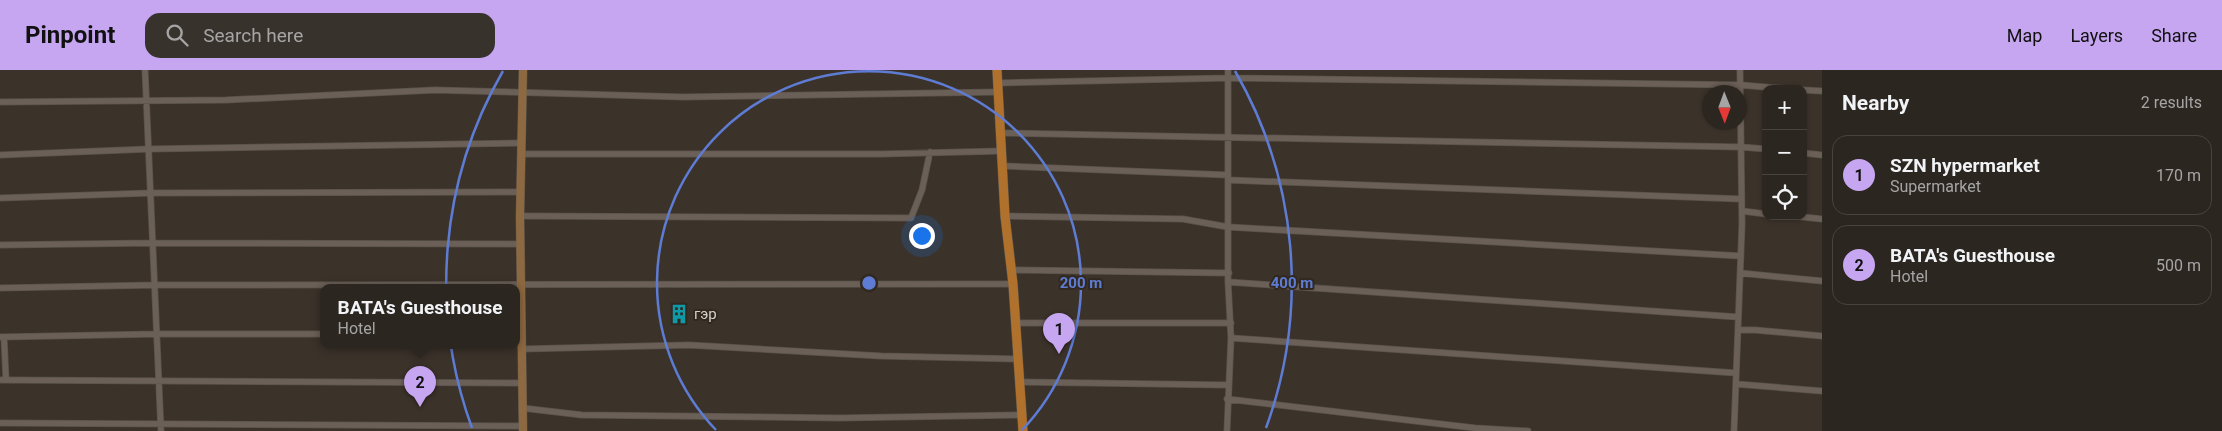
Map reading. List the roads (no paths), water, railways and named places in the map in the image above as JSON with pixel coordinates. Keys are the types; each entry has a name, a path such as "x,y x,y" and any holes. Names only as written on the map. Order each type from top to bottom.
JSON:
{"main road":[{"path":"520,318 522,286 520,143 523,70"},
{"path":"997,70 1005,216 1013,284 1023,431"},
{"path":"520,339 522,349 523,428"}],"street":[{"path":"145,70 161,431"},
{"path":"1226,431 1231,338 1228,282 1228,70"},
{"path":"0,102 226,100 436,90 683,97 998,88 1228,78 1740,85 1740,70"},
{"path":"1747,86 1762,87"},
{"path":"1807,90 1822,91"},
{"path":"1734,431 1742,211 1741,130"},
{"path":"1001,133 1741,147 1762,150"},
{"path":"0,155 149,149 520,143"},
{"path":"521,154 1002,151"},
{"path":"520,216 911,218 922,190 930,152"},
{"path":"1807,153 1822,155"},
{"path":"1003,166 1228,178 1741,199"},
{"path":"0,198 151,194 520,192"},
{"path":"1742,211 1762,214"},
{"path":"1005,216 1183,219 1228,227 1740,256"},
{"path":"1807,217 1822,219"},
{"path":"0,245 153,243 521,244"},
{"path":"1011,270 1229,273"},
{"path":"1740,273 1822,281"},
{"path":"1228,282 1738,318"},
{"path":"522,286 1013,284"},
{"path":"0,288 156,285 320,285"},
{"path":"1016,323 1231,323"},
{"path":"1738,330 1822,336"},
{"path":"320,334 158,334 2,337 3,380 521,383"},
{"path":"1231,338 1736,373"},
{"path":"522,349 689,345 881,356 1018,360"},
{"path":"1020,382 1228,386"},
{"path":"1736,384 1822,392"},
{"path":"1228,399 1475,428 1528,431"},
{"path":"522,408 582,415 839,418 1022,415"},
{"path":"0,423 523,428"}],"place":[{"name":"гэр","path":"679,314"},
{"name":"SZN hypermarket","path":"1059,354"},
{"name":"BATA's Guesthouse","path":"420,407"}]}
